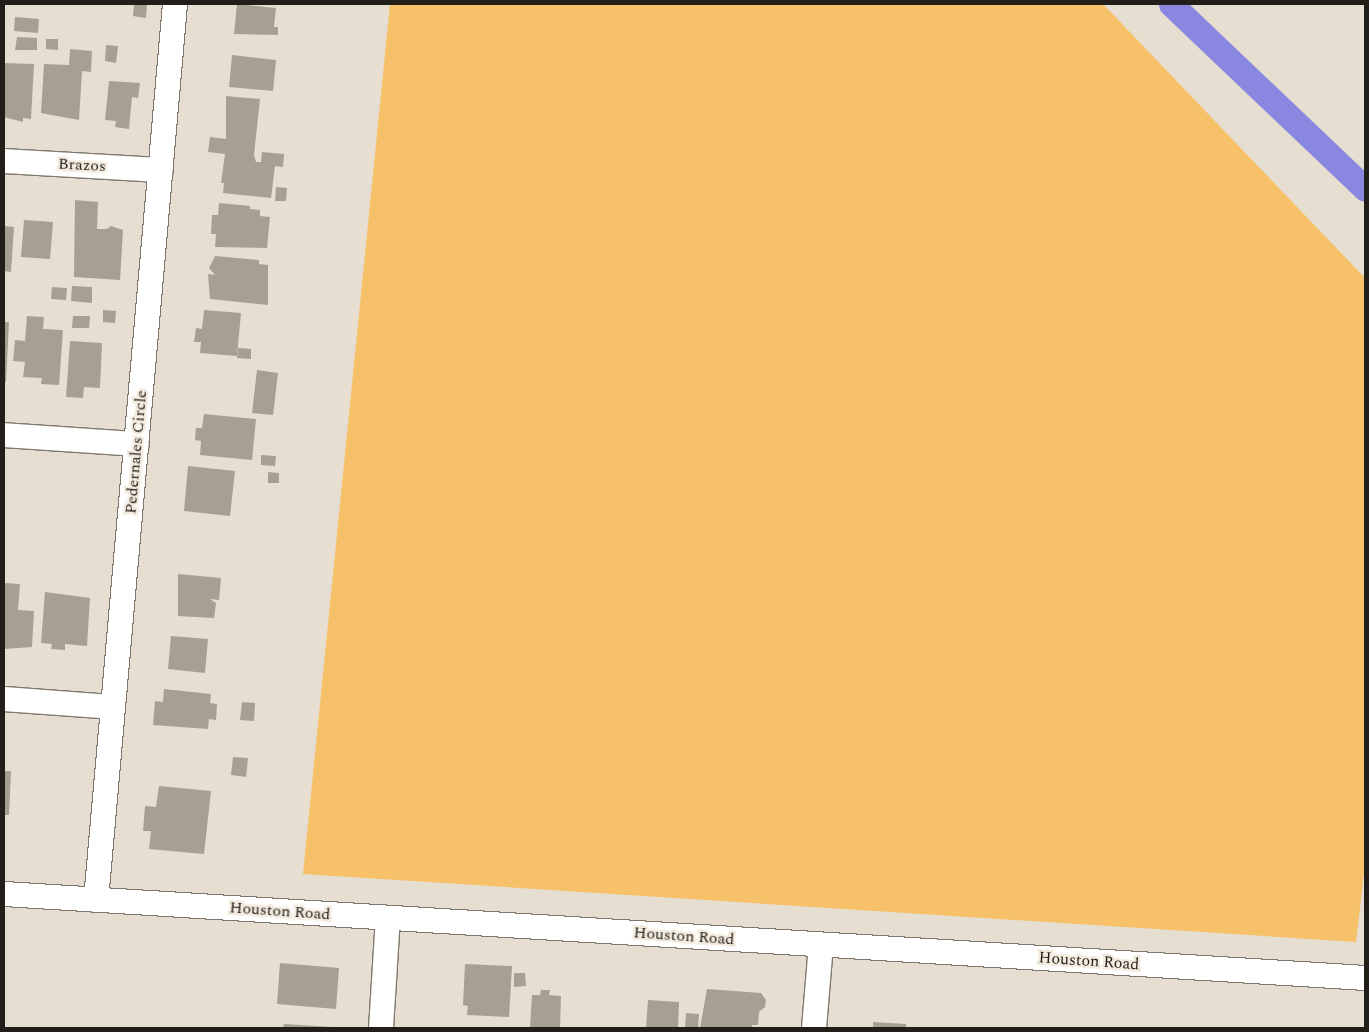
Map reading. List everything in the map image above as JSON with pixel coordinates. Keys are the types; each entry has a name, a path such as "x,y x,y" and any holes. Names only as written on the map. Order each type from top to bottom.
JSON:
{"street":[{"name":"Pedernales Circle","path":"96,900 175,4"},
{"name":"Brazos","path":"4,161 161,170"},
{"path":"4,435 136,444"},
{"path":"4,699 113,707"},
{"name":"Houston Road","path":"4,894 1365,978"},
{"path":"381,1028 388,918"},
{"path":"814,1028 821,944"}],"shaded area":[{"path":"390,4 1103,4 1365,278 1365,864 1356,942 303,874"}],"building":[{"path":"134,4 147,4 146,18 133,16"},
{"path":"237,4 276,8 274,27 278,27 278,35 234,34"},
{"path":"15,17 39,19 38,33 14,31"},
{"path":"17,37 37,38 37,50 15,50"},
{"path":"46,39 58,39 58,50 46,49"},
{"path":"106,45 118,46 116,63 105,61"},
{"path":"70,49 92,51 91,72 82,71 79,120 41,113 44,64 69,65"},
{"path":"232,55 276,60 273,91 229,87"},
{"path":"4,63 34,64 31,119 23,118 23,122 4,117"},
{"path":"109,81 140,83 138,98 132,97 129,129 115,127 116,121 105,120"},
{"path":"226,96 260,99 254,155 256,162 261,162 262,152 284,154 283,167 275,166 271,198 223,193 224,183 221,183 225,154 208,152 210,137 226,139"},
{"path":"276,187 287,188 286,201 275,201"},
{"path":"75,200 98,202 97,229 107,229 111,226 123,230 120,280 74,277"},
{"path":"219,203 250,206 250,209 260,210 260,216 270,217 267,248 215,247 216,234 211,234 212,215 218,215"},
{"path":"24,220 53,222 50,259 21,257"},
{"path":"4,226 14,227 11,272 4,271"},
{"path":"215,256 259,260 259,264 268,265 268,305 210,299 208,274 215,275 209,268"},
{"path":"72,286 92,287 92,303 71,301"},
{"path":"52,287 67,288 66,300 51,299"},
{"path":"103,310 116,311 115,323 103,322"},
{"path":"204,310 241,313 237,356 200,353 201,342 194,342 196,328 202,329"},
{"path":"27,316 44,317 43,329 63,330 59,385 41,384 42,378 23,377 25,362 13,361 15,340 25,341"},
{"path":"73,316 90,316 89,328 72,328"},
{"path":"4,322 9,322 6,382 4,382"},
{"path":"70,341 102,343 100,388 84,387 83,398 66,397"},
{"path":"238,348 251,349 251,359 237,358"},
{"path":"257,370 278,373 273,415 252,413"},
{"path":"204,414 256,419 252,460 200,455 201,441 195,440 196,428 202,428"},
{"path":"261,455 276,456 275,466 261,465"},
{"path":"188,466 235,471 230,516 184,511"},
{"path":"268,472 279,473 279,483 268,483"},
{"path":"178,574 221,578 219,600 210,599 216,603 214,618 178,616"},
{"path":"4,583 20,584 18,610 34,611 32,647 4,649"},
{"path":"45,592 90,598 87,646 65,644 65,650 51,649 52,644 41,643"},
{"path":"171,636 208,639 205,673 168,669"},
{"path":"164,689 211,694 210,703 217,704 216,720 209,719 208,729 153,725 155,701 163,702"},
{"path":"242,702 255,703 254,721 240,720"},
{"path":"233,757 248,758 246,777 231,775"},
{"path":"4,771 11,771 9,815 4,815"},
{"path":"159,786 211,791 204,854 149,849 151,831 143,831 145,806 156,807"},
{"path":"280,963 339,968 336,1009 277,1004"},
{"path":"465,964 512,966 509,1017 467,1015 468,1006 463,1005"},
{"path":"514,973 525,973 526,986 514,987"},
{"path":"707,989 761,993 766,1000 765,1007 759,1012 758,1025 752,1025 752,1028 700,1028"},
{"path":"541,990 550,990 549,995 561,996 560,1028 530,1028 532,995 540,995"},
{"path":"648,1000 679,1002 678,1028 646,1028"},
{"path":"686,1013 699,1014 698,1028 685,1028"},
{"path":"873,1022 906,1024 906,1028 873,1028"},
{"path":"284,1024 333,1027 333,1028 283,1028"}],"waterway":[{"path":"1171,4 1365,189"}]}
